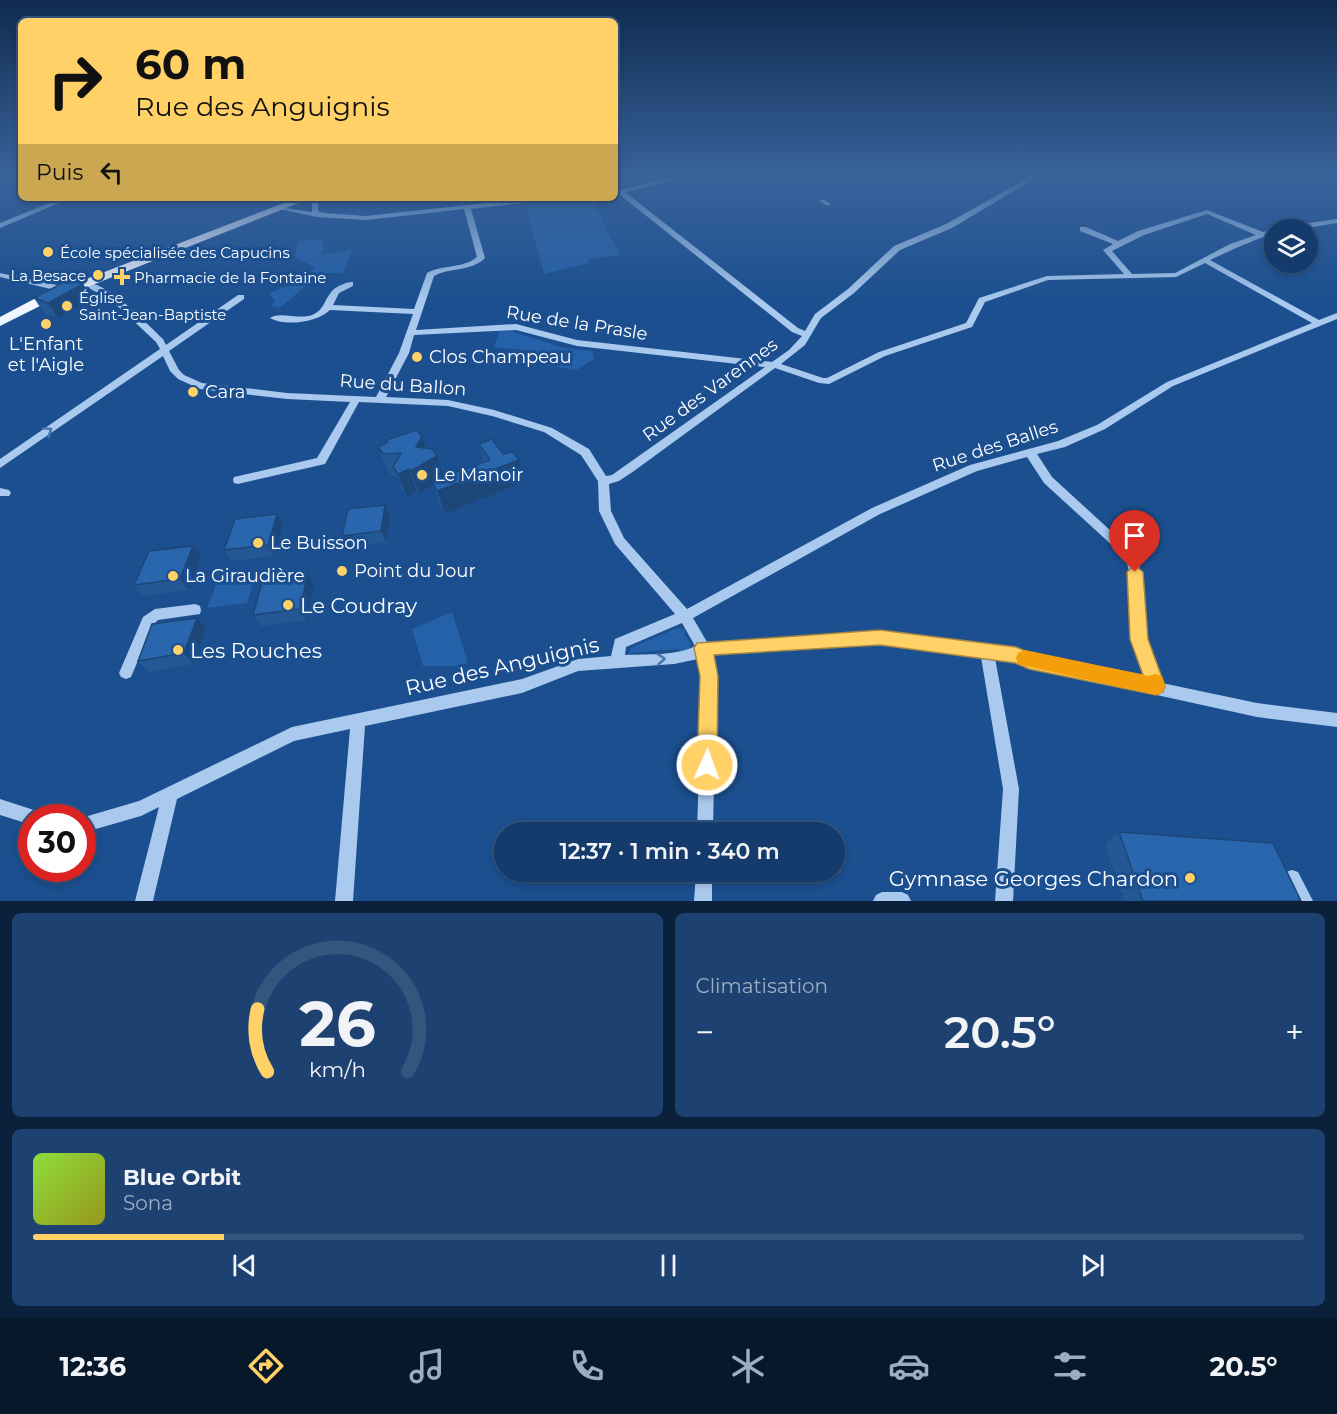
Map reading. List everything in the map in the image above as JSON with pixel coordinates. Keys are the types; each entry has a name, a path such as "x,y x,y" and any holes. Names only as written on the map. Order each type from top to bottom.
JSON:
{"main road":[{"path":"0,322 64,292 90,285 253,219"}],"street":[{"path":"0,226 17,219"},
{"path":"380,399 404,353 432,273 474,264 480,258 470,219"},
{"path":"653,219 795,330 806,335"},
{"name":"Rue des Varennes","path":"603,481 622,473 797,348 818,316 851,291 897,249 961,219"},
{"path":"1131,277 1107,250 1141,233 1185,219"},
{"path":"1224,219 1263,235"},
{"name":"Rue de la Prasle","path":"1318,224 1337,221"},
{"path":"1083,229 1118,244"},
{"name":"Rue de la Prasle","path":"410,333 516,327 577,343 775,365 822,381 829,381 882,354 969,325 982,300 1032,281 1047,278 1176,275 1204,260 1263,235"},
{"path":"1204,260 1318,323"},
{"path":"0,275 58,288 64,292"},
{"path":"274,318 309,319 322,314 336,292 350,284"},
{"name":"Rue du Ballon","path":"90,285 114,298 155,336 181,377 200,386 287,396 448,402 494,413 548,430 585,452 603,481 605,511 619,541 685,616 703,648 709,676 705,822"},
{"path":"0,464 241,297"},
{"path":"328,307 417,312"},
{"name":"Rue des Balles","path":"617,660 620,643 685,616 876,511 974,468 1031,454 1101,427 1170,384 1337,316"},
{"path":"238,480 321,462 356,399"},
{"path":"1031,454 1048,480 1131,556 1135,572 1139,639 1156,686"},
{"path":"126,673 148,621 155,615 195,610"},
{"name":"Rue des Anguignis","path":"96,823 170,795 292,734 511,689 564,668 617,660 674,658 695,654 703,648 870,637 987,651 1156,686 1257,710 1337,720"},
{"path":"987,651 1011,789 1004,901"},
{"path":"345,901 358,721"},
{"path":"144,901 170,795"},
{"path":"0,807 18,813"},
{"path":"1292,878 1304,901"},
{"path":"703,901 704,882"},
{"path":"882,901 903,901"}],"shaded area":[{"path":"529,219 602,219 620,255 588,259 589,263 544,274"},
{"path":"321,240 325,248 320,255 353,249 342,273 320,273 280,308 271,306 275,301 269,293 300,282 315,268 295,256 298,241"},
{"path":"499,331 510,331 564,348 592,351 594,359 576,370 521,361 530,351 494,347"},
{"path":"255,577 247,603 207,608 217,582"},
{"path":"452,612 468,663 458,666 423,666 412,629"},
{"path":"677,628 685,629 684,634 691,644 689,651 680,653 679,649 629,653 631,648"}],"building":[{"path":"68,280 83,284 48,303 34,298"},
{"path":"416,430 422,436 416,447 432,449 437,456 411,471 409,469 398,474 393,467 401,453 383,454 378,447 388,442 386,440"},
{"path":"492,439 503,454 513,452 519,460 437,491 432,481 490,460 479,444"},
{"path":"385,505 381,531 342,536 348,509"},
{"path":"277,514 268,545 224,550 235,519"},
{"path":"193,546 180,579 134,585 149,551"},
{"path":"308,573 300,609 253,615 263,579"},
{"path":"197,618 184,653 138,661 152,624"},
{"name":"Gymnase Georges Chardon","path":"1119,832 1273,843 1301,901 1143,901"}],"slow traffic":[{"path":"1025,658 1029,661 1099,674 1108,678 1156,686 1155,682"}],"place":[{"name":"École spécialisée des Capucins","path":"48,252"},
{"name":"La Besace","path":"98,275"},
{"name":"Pharmacie de la Fontaine","path":"122,277"},
{"name":"Église Saint-Jean-Baptiste","path":"67,306"},
{"name":"L'Enfant et l'Aigle","path":"46,324"},
{"name":"Clos Champeau","path":"417,357"},
{"name":"Cara","path":"193,392"},
{"name":"Le Manoir","path":"422,475"},
{"name":"Le Buisson","path":"258,543"},
{"name":"Point du Jour","path":"342,571"},
{"name":"La Giraudière","path":"173,576"},
{"name":"Le Coudray","path":"288,605"},
{"name":"Les Rouches","path":"178,650"},
{"name":"Gymnase Georges Chardon","path":"1190,878"}],"route":[{"path":"707,765 709,676 703,648 870,637 915,641 1009,656 1016,655 1029,661 1156,686 1139,639 1135,572"}]}
